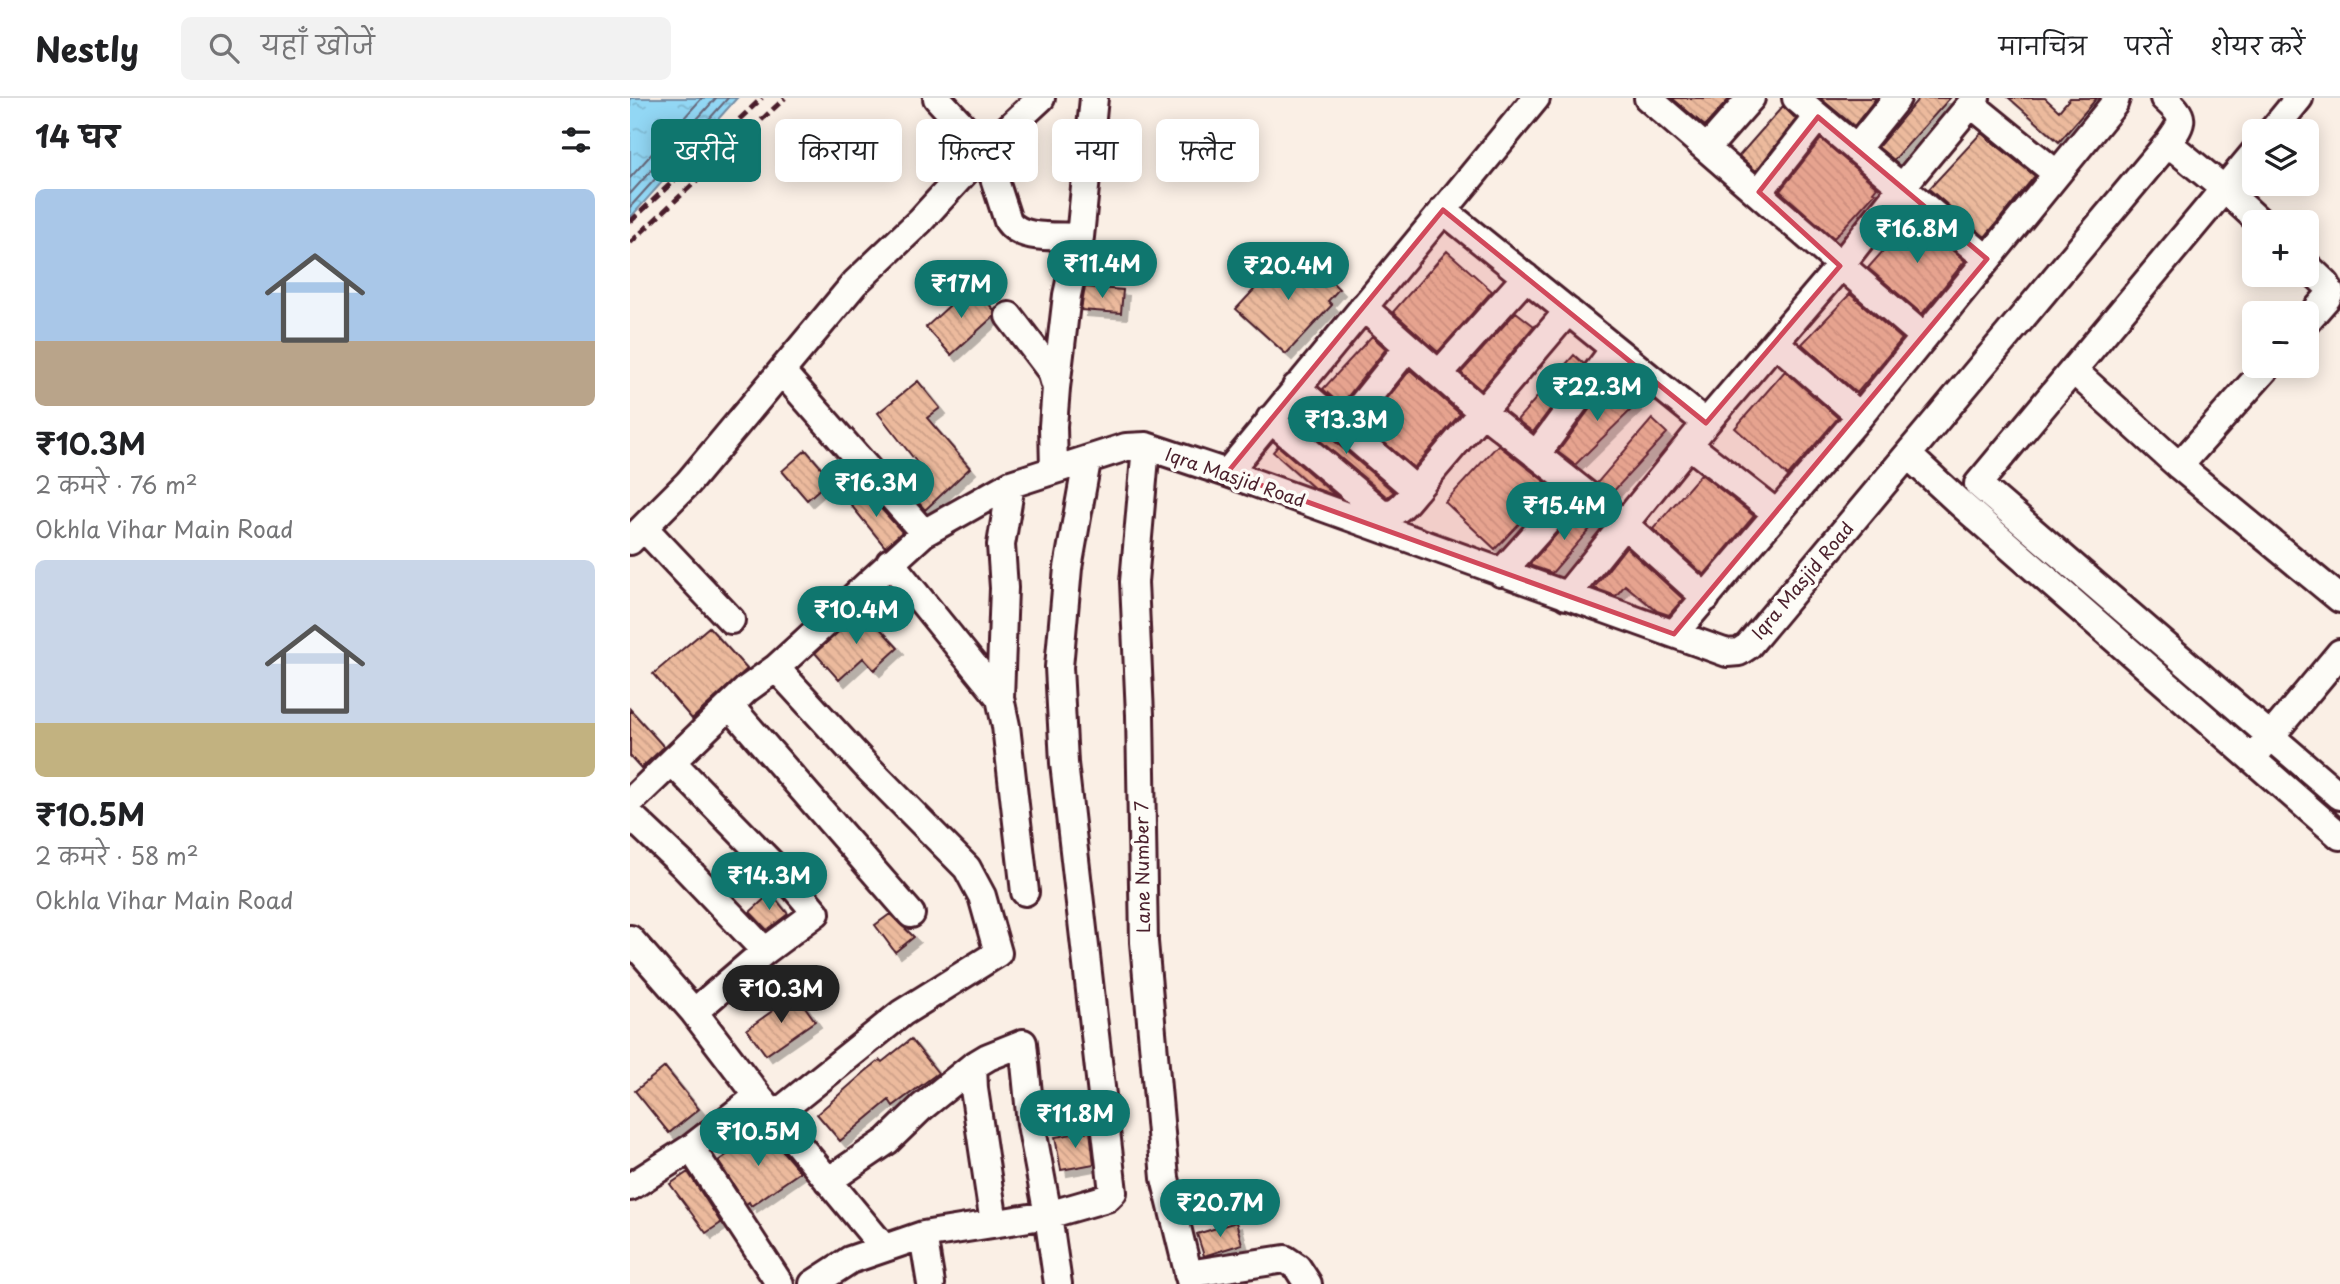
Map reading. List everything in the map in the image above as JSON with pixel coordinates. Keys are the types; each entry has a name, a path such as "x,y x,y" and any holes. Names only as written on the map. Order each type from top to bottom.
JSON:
{"street":[{"path":"937,98 956,119"},
{"path":"1018,119 1041,98"},
{"path":"1054,470 1056,388 1067,295 1080,237 1094,98"},
{"path":"1227,473 1536,98"},
{"path":"1707,148 1751,98"},
{"path":"1796,98 1987,259"},
{"path":"1856,149 1897,98"},
{"path":"1674,634 1860,416 2116,98"},
{"name":"Iqra Masjid Road","path":"1146,446 1727,653 1739,652 1748,646 2179,129 2182,119 2179,112 2164,98"},
{"path":"2282,119 2299,98"},
{"path":"1566,596 1973,101 2057,174"},
{"path":"1663,102 1707,148 1924,337"},
{"path":"1759,192 1818,117"},
{"path":"2168,143 2247,210"},
{"path":"2242,167 1978,484 2340,796"},
{"path":"731,620 635,534 688,483 855,283 955,182"},
{"path":"995,182 1008,221 1013,228 1028,233 1080,237"},
{"path":"1443,210 1706,423"},
{"path":"1439,374 1526,277"},
{"path":"2319,277 2337,291 2319,307"},
{"path":"1363,307 1482,412 1624,524 1706,598"},
{"path":"1270,419 1379,511 1386,514 1397,510 1416,490 1568,311"},
{"path":"1009,316 1051,371 1056,388"},
{"path":"1774,342 1860,416"},
{"path":"1344,428 1408,347"},
{"path":"1536,455 1614,349"},
{"path":"2073,370 2179,466 2340,599"},
{"path":"782,372 924,533"},
{"path":"2179,466 2257,378"},
{"path":"1296,387 1416,490"},
{"path":"1689,444 1776,513"},
{"path":"630,802 730,706 776,668 924,533 1010,484 1126,447 1146,446"},
{"name":"Lane Number 7","path":"1146,446 1135,582 1144,943 1165,1178 1189,1279"},
{"path":"1908,455 2340,836"},
{"path":"813,1284 850,1260 923,1235 1048,1215 1107,1198 1113,1192 1064,763 1059,667 1068,568 1087,461"},
{"path":"1010,484 1001,545 1004,588 1000,698 1006,726 1025,892"},
{"path":"1501,573 1577,488"},
{"path":"890,562 1000,698"},
{"path":"2253,758 2340,653"},
{"path":"630,1187 691,1148 766,1106 902,1013 998,953 982,896 967,868 867,767 776,668"},
{"path":"730,706 911,914"},
{"path":"672,762 776,868 816,913 765,951 694,1012"},
{"path":"630,815 683,865 765,951"},
{"path":"630,939 694,1012 766,1106 884,1248"},
{"path":"828,1181 887,1141 931,1099 973,1066 1023,1043 1031,1124 1058,1284"},
{"path":"973,1066 974,1089 995,1223"},
{"path":"691,1148 780,1284"},
{"path":"923,1235 931,1284"},
{"path":"1189,1279 1285,1259 1297,1267 1308,1284"}],"highlighted area":[{"path":"1818,117 1987,259 1674,634 1227,473 1443,210 1706,423 1840,266 1759,192"}],"water":[{"path":"630,98 737,98 718,119 651,119 651,182 662,182 630,218"}],"building":[{"path":"1672,98 1730,98 1705,126"},
{"path":"1820,98 1876,98 1854,126"},
{"path":"1919,98 1950,98 1894,160 1878,147"},
{"path":"2009,98 2045,98 2059,111 2070,98 2097,98 2059,142"},
{"path":"1783,106 1796,119 1756,171 1739,156"},
{"path":"1981,133 2035,176 1985,237 1929,189"},
{"path":"1821,139 1877,187 1873,192 1875,193 1834,238 1780,191"},
{"path":"1913,217 1965,261 1922,314 1868,268"},
{"path":"1291,250 1322,278 1325,275 1339,289 1328,301 1332,305 1286,354 1236,309"},
{"path":"1447,251 1492,291 1438,352 1393,312"},
{"path":"972,285 994,310 994,316 951,355 926,327"},
{"path":"1085,287 1123,290 1121,313 1081,310"},
{"path":"1850,294 1902,339 1857,393 1802,344"},
{"path":"1516,312 1534,326 1481,390 1461,373"},
{"path":"1372,336 1386,349 1341,405 1323,389"},
{"path":"1574,355 1584,364 1533,432 1517,420"},
{"path":"1410,370 1460,414 1414,468 1365,426"},
{"path":"1785,371 1838,418 1788,476 1735,428"},
{"path":"918,381 940,408 927,418 970,468 925,510 903,485 922,469 878,413"},
{"path":"1608,384 1614,389 1617,386 1636,405 1575,465 1558,452"},
{"path":"1305,416 1394,492 1387,497 1299,423"},
{"path":"1652,419 1667,433 1611,494 1597,483"},
{"path":"1498,445 1553,488 1495,549 1445,502"},
{"path":"1278,446 1336,496 1314,488 1273,452"},
{"path":"806,450 831,479 807,500 782,471"},
{"path":"1701,474 1754,516 1704,575 1653,529"},
{"path":"866,492 902,532 885,547 851,505"},
{"path":"1579,509 1596,522 1552,573 1529,565"},
{"path":"1626,547 1683,599 1669,615 1657,611 1625,585 1616,596 1594,588"},
{"path":"863,610 898,648 874,670 863,658 839,680 815,653"},
{"path":"709,627 747,669 692,719 653,674"},
{"path":"630,709 664,747 641,768 630,756"},
{"path":"771,893 788,914 767,930 750,912"},
{"path":"890,914 914,937 895,952 875,925"},
{"path":"796,994 815,1021 766,1055 747,1029"},
{"path":"911,1039 938,1073 893,1106 889,1100 840,1141 817,1114 867,1070"},
{"path":"665,1067 699,1109 669,1133 635,1091"},
{"path":"764,1129 800,1172 751,1206 749,1202 746,1204 718,1161"},
{"path":"1090,1131 1094,1164 1061,1170 1055,1137"},
{"path":"688,1172 721,1223 706,1233 670,1184"},
{"path":"1236,1222 1242,1244 1204,1256 1197,1234"}],"railway":[{"path":"630,222 762,98"},
{"path":"630,243 785,98"}]}
